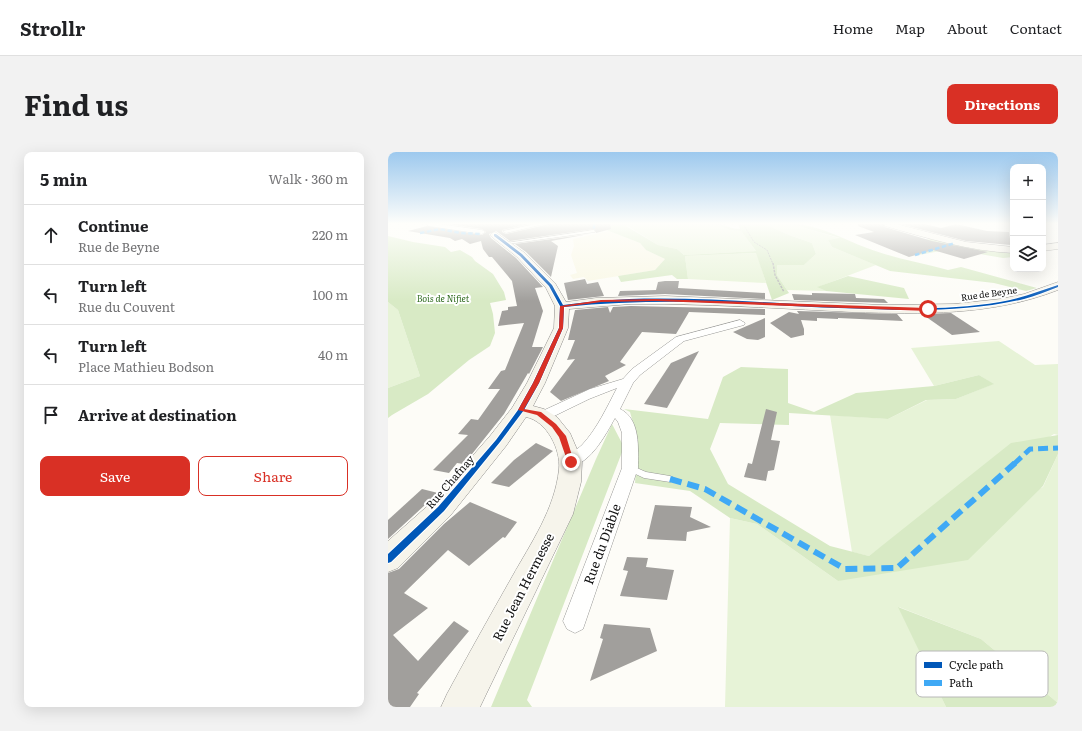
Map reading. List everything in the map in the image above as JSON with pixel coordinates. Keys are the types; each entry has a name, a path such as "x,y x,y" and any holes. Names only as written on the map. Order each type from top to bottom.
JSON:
{"street":[{"path":"515,250 551,286 562,306"},
{"path":"995,250 1010,250"},
{"name":"Rue de Beyne","path":"562,306 625,300 921,309 978,307 1024,298 1058,286"},
{"name":"Rue Chafnay","path":"388,560 446,503 494,446 532,413 536,383 561,328 562,306"},
{"path":"532,413 562,436 571,462 586,449 612,412 627,382 636,372 680,339 740,322"},
{"path":"532,413 570,402 607,386 627,382"},
{"name":"Rue du Diable","path":"575,621 630,468 631,444 626,425 621,416 612,412"},
{"name":"Rue Jean Hermesse","path":"460,707 560,514 568,484 571,462"}],"lane":[{"path":"630,468 644,475 670,479"}],"path":[{"path":"767,250 772,259 775,276 784,290 786,305"}],"shaded area":[{"path":"573,250 646,250 665,259 655,270 588,281 584,277 573,279 570,275 577,273 571,255"}],"green space":[{"name":"Bois de Nifiet","path":"388,250 448,250 451,252 460,250 472,257 475,261 493,274 504,292 506,300 490,303 495,333 490,346 469,360 428,394 388,418 388,388 420,376 398,310 388,302"},
{"path":"646,250 678,250 684,255 756,251 755,250 815,250 816,254 804,265 777,265 777,275 789,293 772,300 756,253 685,256 688,279 677,279 672,275 621,282 618,276 655,270 665,259"},
{"path":"678,250 756,251 684,255"},
{"path":"815,250 839,250 876,265 818,287 826,291 787,290 777,275 777,265 804,265 816,254"},
{"path":"839,250 872,250 897,258 948,270 961,267 1037,288 1026,291 994,283 890,271"},
{"path":"904,250 946,250 919,255"},
{"path":"956,250 1010,252 1010,257 1003,258"},
{"path":"757,253 766,283 688,279 685,256"},
{"path":"848,276 904,288 909,299 826,291 817,287"},
{"path":"388,302 398,310 420,376 388,388"},
{"path":"999,341 1035,365 1058,364 1058,435 1054,434 911,525 869,556 852,552 830,415 888,419 927,400 956,399 993,384 979,375 934,386 911,348"},
{"path":"741,367 788,369 788,403 814,412 856,393 934,386 979,375 994,384 956,399 926,400 888,419 789,413 789,425 720,423 710,449 728,484 830,546 869,556 1011,443 1058,435 1058,454 1043,486 968,560 838,581 757,524 730,518 690,491 635,483 638,441 630,412 624,409 708,419 723,377"},
{"path":"612,424 624,447 527,700 532,707 491,707 596,459"},
{"path":"1058,454 1058,703 1048,695 1048,651 995,651 981,639 899,607 920,651 916,651 916,697 941,697 946,707 725,707 730,518 757,524 838,581 1043,487"},
{"path":"898,607 981,639 995,651 919,651"},
{"path":"1048,695 1058,703 1058,707 946,707 941,697 1048,697"}],"building":[{"path":"484,250 506,250 516,258 543,287 535,288 543,311 532,347 543,347 529,374 528,373 504,414 464,464 457,463 449,473 433,470 468,435 458,434 471,419 478,420 500,389 488,389 501,371 505,370 524,323 498,326 502,311 508,310 508,307 517,306 512,281 492,257 489,257"},
{"path":"523,250 557,250 551,277"},
{"path":"892,250 977,250 988,252 964,259 933,250 909,257"},
{"path":"585,279 587,284 598,282 604,296 568,300 564,283"},
{"path":"679,281 678,288 765,293 765,299 665,294 618,296 620,291 656,290 658,282"},
{"path":"812,293 855,294 856,298 884,299 888,303 794,300 792,294 812,295"},
{"path":"631,306 765,309 765,315 689,312 676,334 642,332 620,362 626,365 605,376 609,381 561,401 550,392 575,359 567,360 575,340 568,340 575,310 608,307 610,313 613,307"},
{"path":"797,311 897,314 903,321 838,318 817,318 817,321 801,320 804,335 791,338 770,323 789,312 799,314"},
{"path":"951,313 980,332 952,335 922,314"},
{"path":"765,318 765,337 758,340 747,339 733,332"},
{"path":"699,351 667,408 644,404 671,363"},
{"path":"766,409 777,412 771,440 780,441 774,470 768,471 766,481 744,477 748,463 752,464"},
{"path":"536,443 553,451 509,487 491,483 514,460"},
{"path":"422,489 438,493 388,539 388,520"},
{"path":"470,502 517,522 505,538 503,537 469,566 448,550 404,593 428,608 393,635 418,661 454,621 469,631 417,693 419,694 410,707 388,707 388,573 399,569 444,524"},
{"path":"655,505 692,507 690,517 711,527 687,532 686,541 647,539"},
{"path":"627,557 648,558 646,567 674,570 667,600 620,596 628,571 623,570"},
{"path":"604,624 650,628 657,651 590,681 603,639 600,638"}],"marked path":[{"path":"915,255 932,250"},
{"path":"670,479 705,489 845,569 897,568 1030,449 1058,448"}],"cycle path":[{"path":"388,559 441,509 498,441 521,410 536,383 561,328 562,306 551,286 514,250"},
{"path":"562,306 596,302 700,300 884,309 931,309 1001,303 1028,297 1058,286"}],"route":[{"path":"571,462 562,436 554,426 538,413 521,410 536,383 561,328 562,306 601,301 656,300 888,309 928,309"}]}
